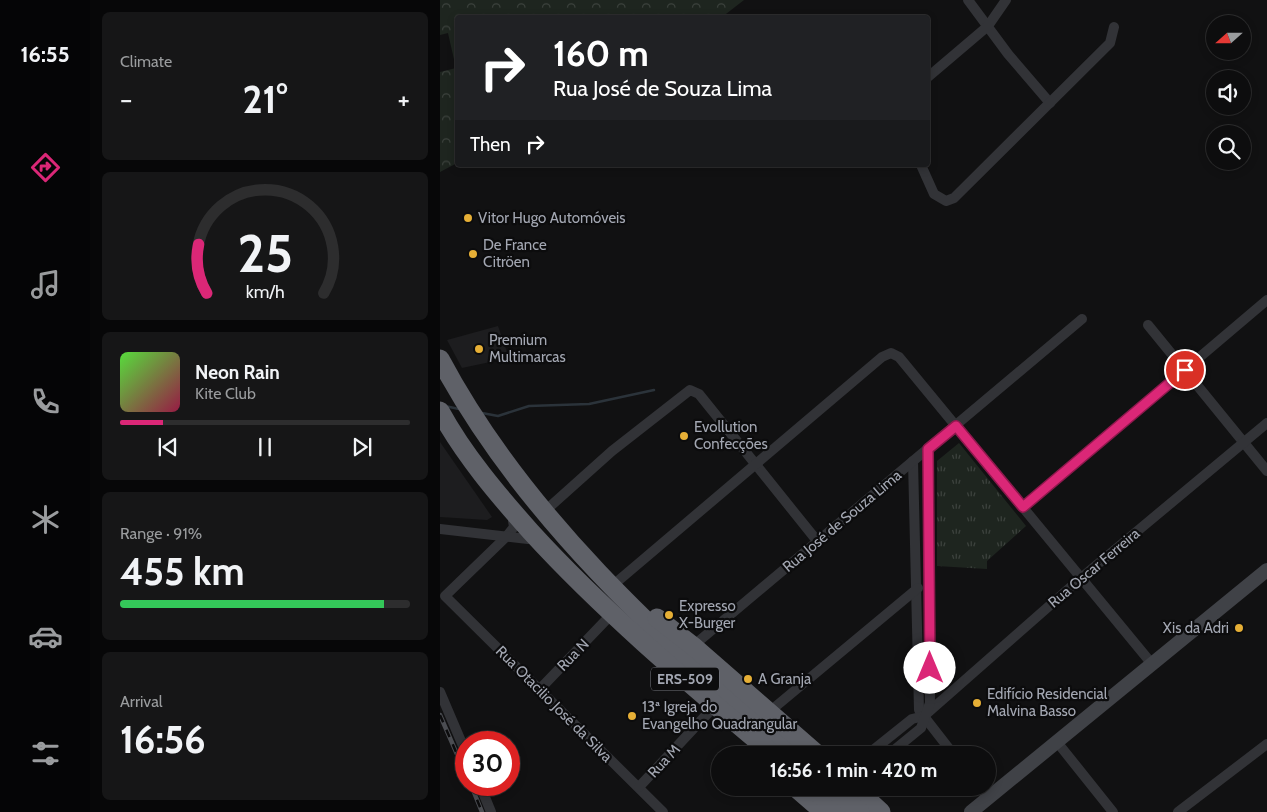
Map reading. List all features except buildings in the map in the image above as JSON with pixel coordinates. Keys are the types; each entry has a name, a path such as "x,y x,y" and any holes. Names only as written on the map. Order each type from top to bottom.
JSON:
{"highway":[{"name":"ERS-509","path":"440,359 446,374 502,458 545,511 612,586 696,670 784,746"},
{"name":"ERS-509","path":"440,411 509,522 606,620 749,746"},
{"name":"ERS-509","path":"509,522 764,746"},
{"name":"ERS-509","path":"626,600 655,617 693,646 808,746"},
{"path":"841,796 860,812"},
{"path":"864,796 881,812"},
{"path":"814,804 841,812"}],"street":[{"path":"968,0 1008,54 1050,103"},
{"path":"930,75 988,26 1006,0"},
{"path":"922,167 934,194 946,202 954,198 1110,43 1114,27"},
{"path":"1023,507 1267,300"},
{"name":"Rua José de Souza Lima","path":"693,646 1082,319"},
{"path":"1148,325 1267,471"},
{"path":"612,586 882,357 891,353 899,357 1152,664"},
{"path":"545,511 612,451 690,390 699,394 818,542"},
{"name":"Rua Oscar Ferreira","path":"924,716 1081,578 1267,423"},
{"path":"899,746 921,728 930,703 928,449"},
{"path":"913,461 918,710 947,746"},
{"path":"480,534 490,552 509,522"},
{"path":"440,529 480,534 509,522"},
{"name":"Rua Otacilio José da Silva","path":"490,552 446,596 663,812"},
{"path":"996,785 1057,742 1267,570"},
{"path":"769,712 929,580"},
{"name":"Rua N","path":"540,689 606,620"},
{"path":"440,692 457,731"},
{"name":"Rua M","path":"638,787 709,712"},
{"path":"879,746 912,719 924,716"},
{"path":"1057,742 1113,812"},
{"path":"1178,812 1267,744"},
{"path":"484,796 491,812"},
{"path":"971,812 982,796"}],"shaded area":[{"name":"Premium Multimarcas","path":"498,326 509,358 462,368 447,340"},
{"path":"440,442 492,517 487,520 440,517"}],"green space":[{"path":"440,0 744,0 725,15 455,15 455,64 448,33 440,35"},
{"path":"455,68 455,164 440,172 440,72"},
{"path":"959,443 1026,526 987,561 987,569 937,566 937,461"}],"waterway":[{"path":"482,413 498,416 529,406 589,404 654,390"},
{"path":"445,406 459,409"}],"railway":[{"path":"440,715 455,750"},
{"path":"475,796 482,812"}],"place":[{"name":"Vitor Hugo Automóveis","path":"468,218"},
{"name":"De France Citröen","path":"473,254"},
{"name":"Premium Multimarcas","path":"479,349"},
{"name":"Evollution Confecções","path":"684,436"},
{"name":"Expresso X-Burger","path":"669,615"},
{"name":"Xis da Adri","path":"1239,628"},
{"name":"A Granja","path":"748,679"},
{"name":"Edifício Residencial Malvina Basso","path":"977,703"},
{"name":"13ª Igreja do Evangelho Quadrangular","path":"632,716"}],"route":[{"path":"930,668 928,449 956,426 1023,507 1185,370"}]}
